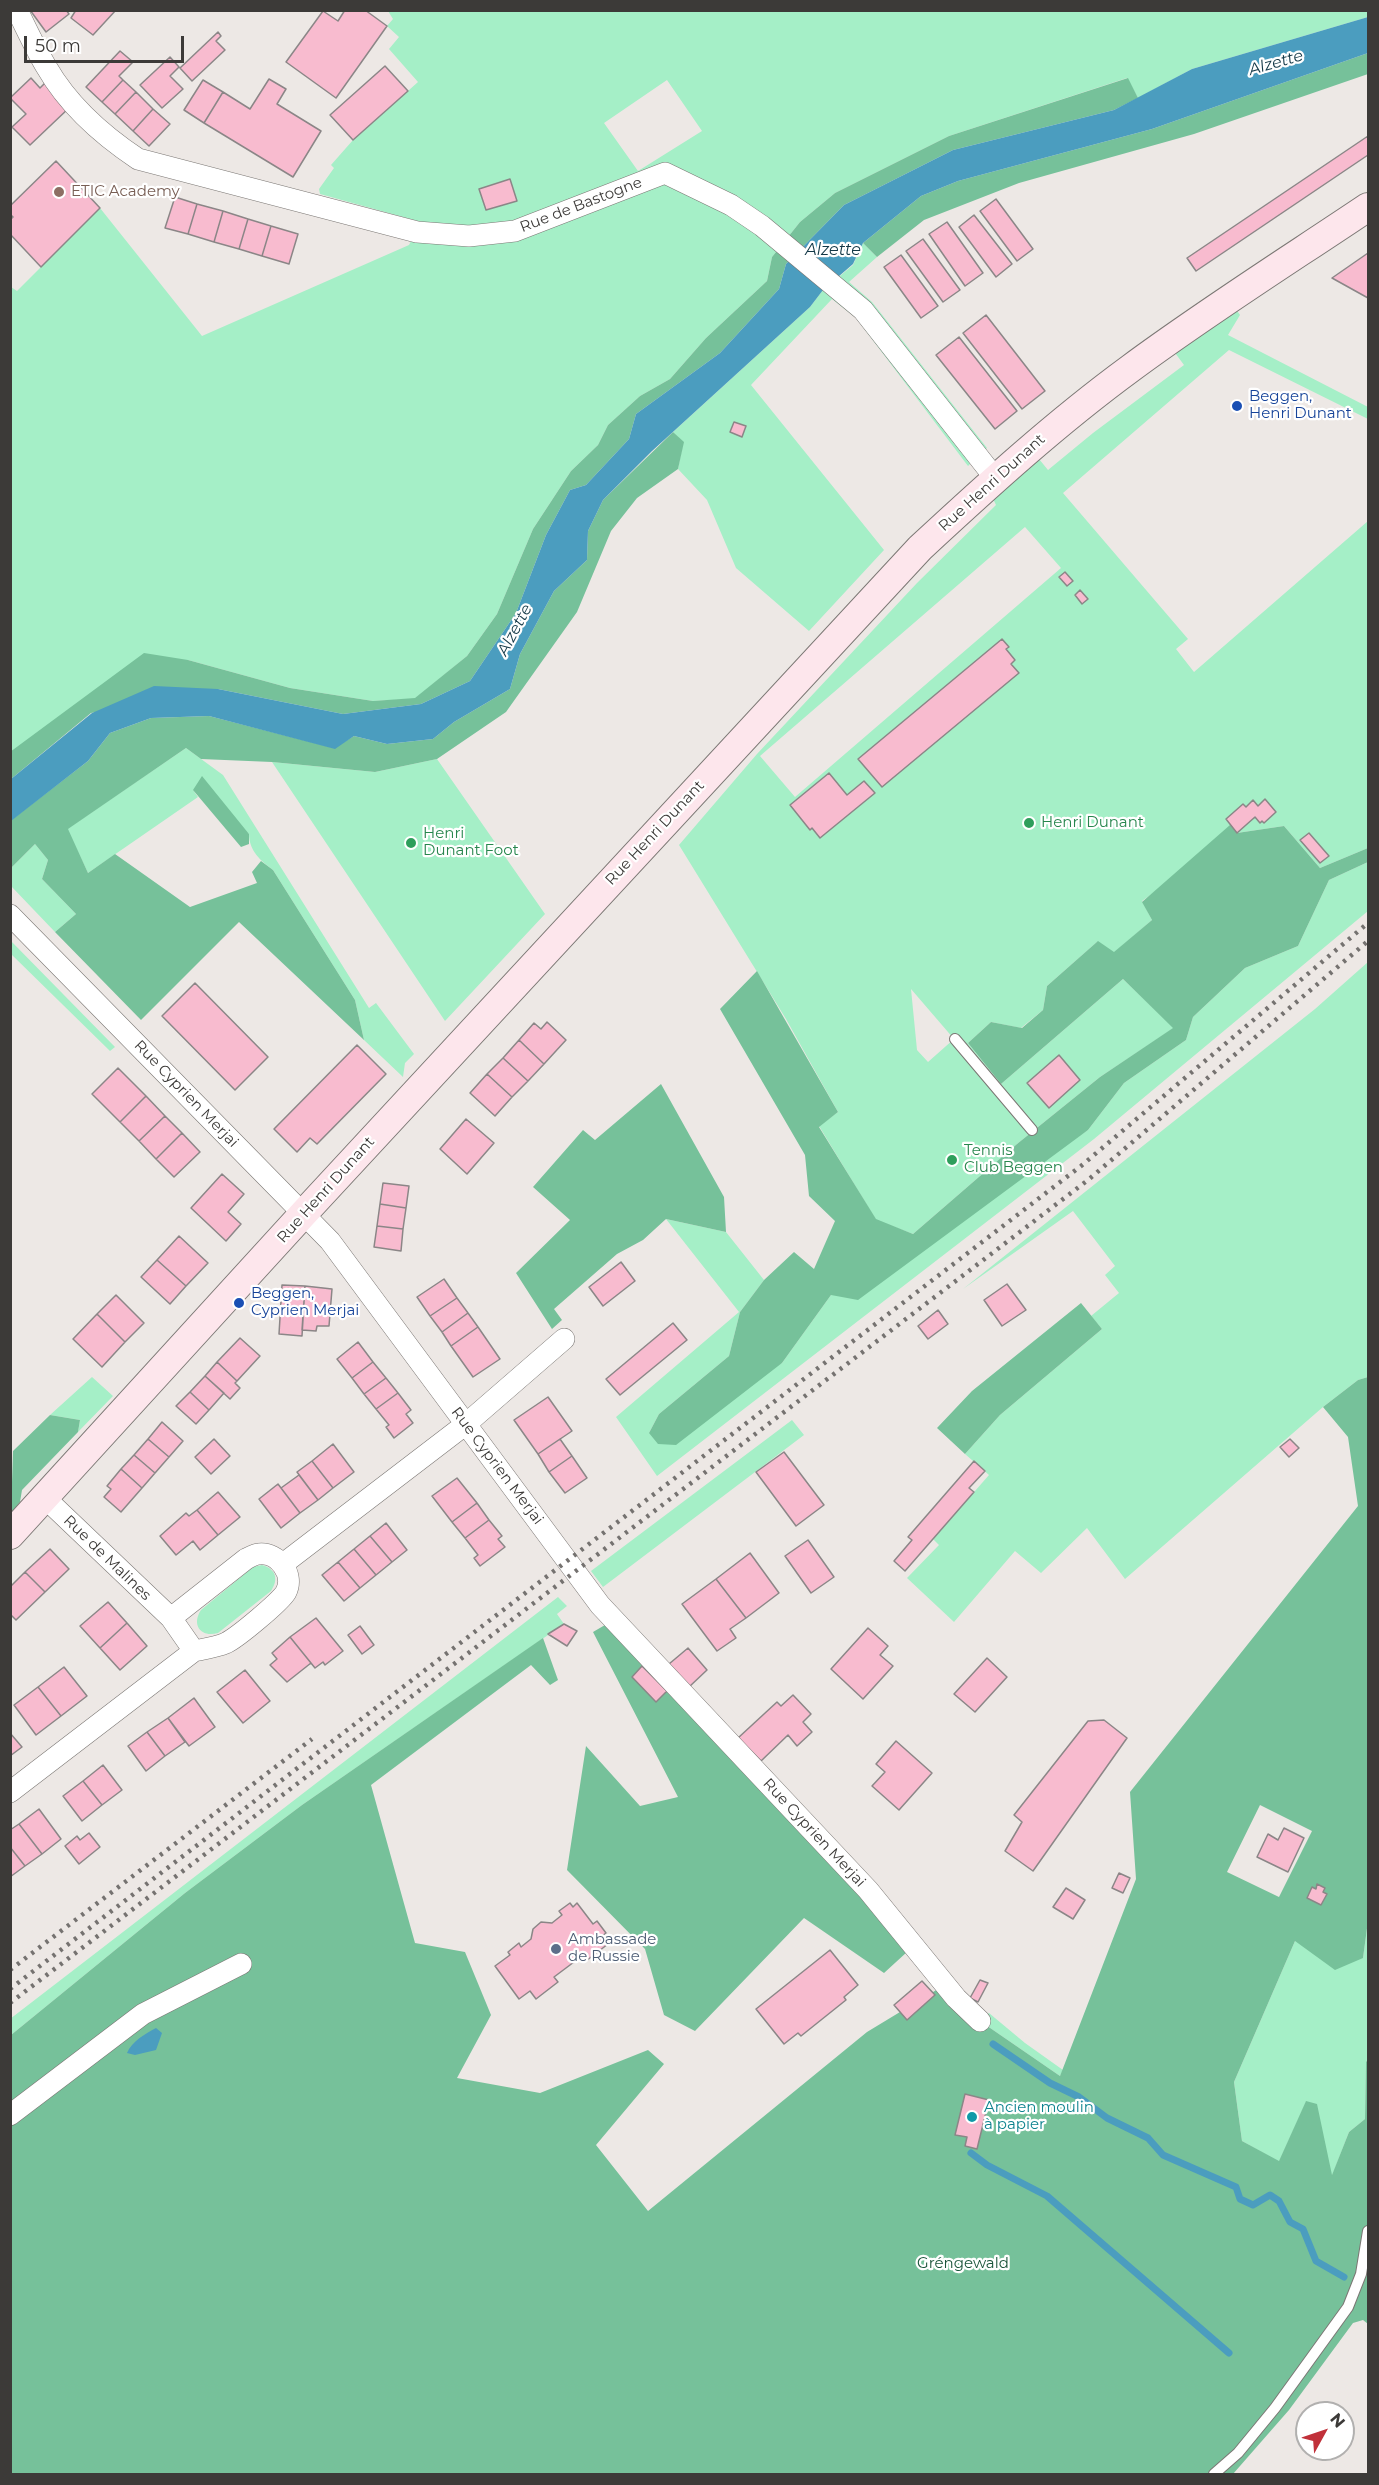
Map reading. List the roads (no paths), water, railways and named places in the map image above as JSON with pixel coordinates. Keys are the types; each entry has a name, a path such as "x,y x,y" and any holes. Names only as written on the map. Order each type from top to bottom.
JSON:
{"main road":[{"name":"Rue Henri Dunant","path":"10,1535 912,556 995,478 1129,369 1198,320 1368,207"}],"street":[{"name":"Rue de Bastogne","path":"17,10 48,70 84,117 110,140 138,159 417,232 470,236 515,231 665,173 730,205 762,226 863,310 995,478"},
{"name":"Rue Cyprien Merjai","path":"10,915 330,1241 600,1605 868,1890 956,1998 980,2021"},
{"path":"283,1564 466,1424 564,1339"},
{"name":"Rue de Malines","path":"44,1497 171,1618 195,1651"},
{"path":"10,1792 195,1651 226,1643 280,1601 287,1590 288,1576 283,1564 272,1556 258,1554 246,1559 171,1618"},
{"path":"10,2115 143,2014 241,1964"}],"lane":[{"path":"955,1039 1032,1130"},
{"path":"1214,2475 1238,2453 1275,2408 1348,2307 1361,2274 1368,2230"}],"water":[{"name":"Alzette","path":"1368,17 1368,53 1152,129 958,181 921,196 863,243 853,264 823,290 810,307 652,451 603,500 588,531 587,560 554,591 520,654 510,689 454,722 433,739 387,744 354,736 335,749 209,716 151,718 110,733 88,761 11,821 11,779 92,713 154,686 218,689 343,714 421,704 470,681 516,613 546,535 570,490 586,485 629,439 636,414 720,353 779,289 786,264 844,205 953,150 1114,110 1192,69"},
{"path":"156,2028 162,2033 156,2050 135,2055 127,2053 135,2041"}],"waterway":[{"path":"993,2044 1050,2083 1079,2097 1107,2118 1148,2138 1163,2155 1236,2187 1240,2199 1253,2205 1270,2195 1279,2201 1290,2222 1303,2229 1316,2261 1344,2277"},
{"path":"971,2153 987,2165 1047,2196 1229,2353"}],"railway":[{"path":"10,1989 1081,1166 1368,923"},
{"path":"10,2003 1088,1180 1368,941"},
{"path":"10,1970 312,1739"}],"place":[{"name":"ETIC Academy","path":"59,192"},
{"name":"Beggen, Henri Dunant","path":"1237,406"},
{"name":"Henri Dunant","path":"1029,823"},
{"name":"Henri Dunant Foot","path":"411,843"},
{"name":"Tennis Club Beggen","path":"952,1160"},
{"name":"Beggen, Cyprien Merjai","path":"239,1303"},
{"name":"Ambassade de Russie","path":"556,1949"},
{"name":"Ancien moulin à papier","path":"972,2117"}],"park label":[{"name":"Gréngewald","path":"963,2264"}]}
